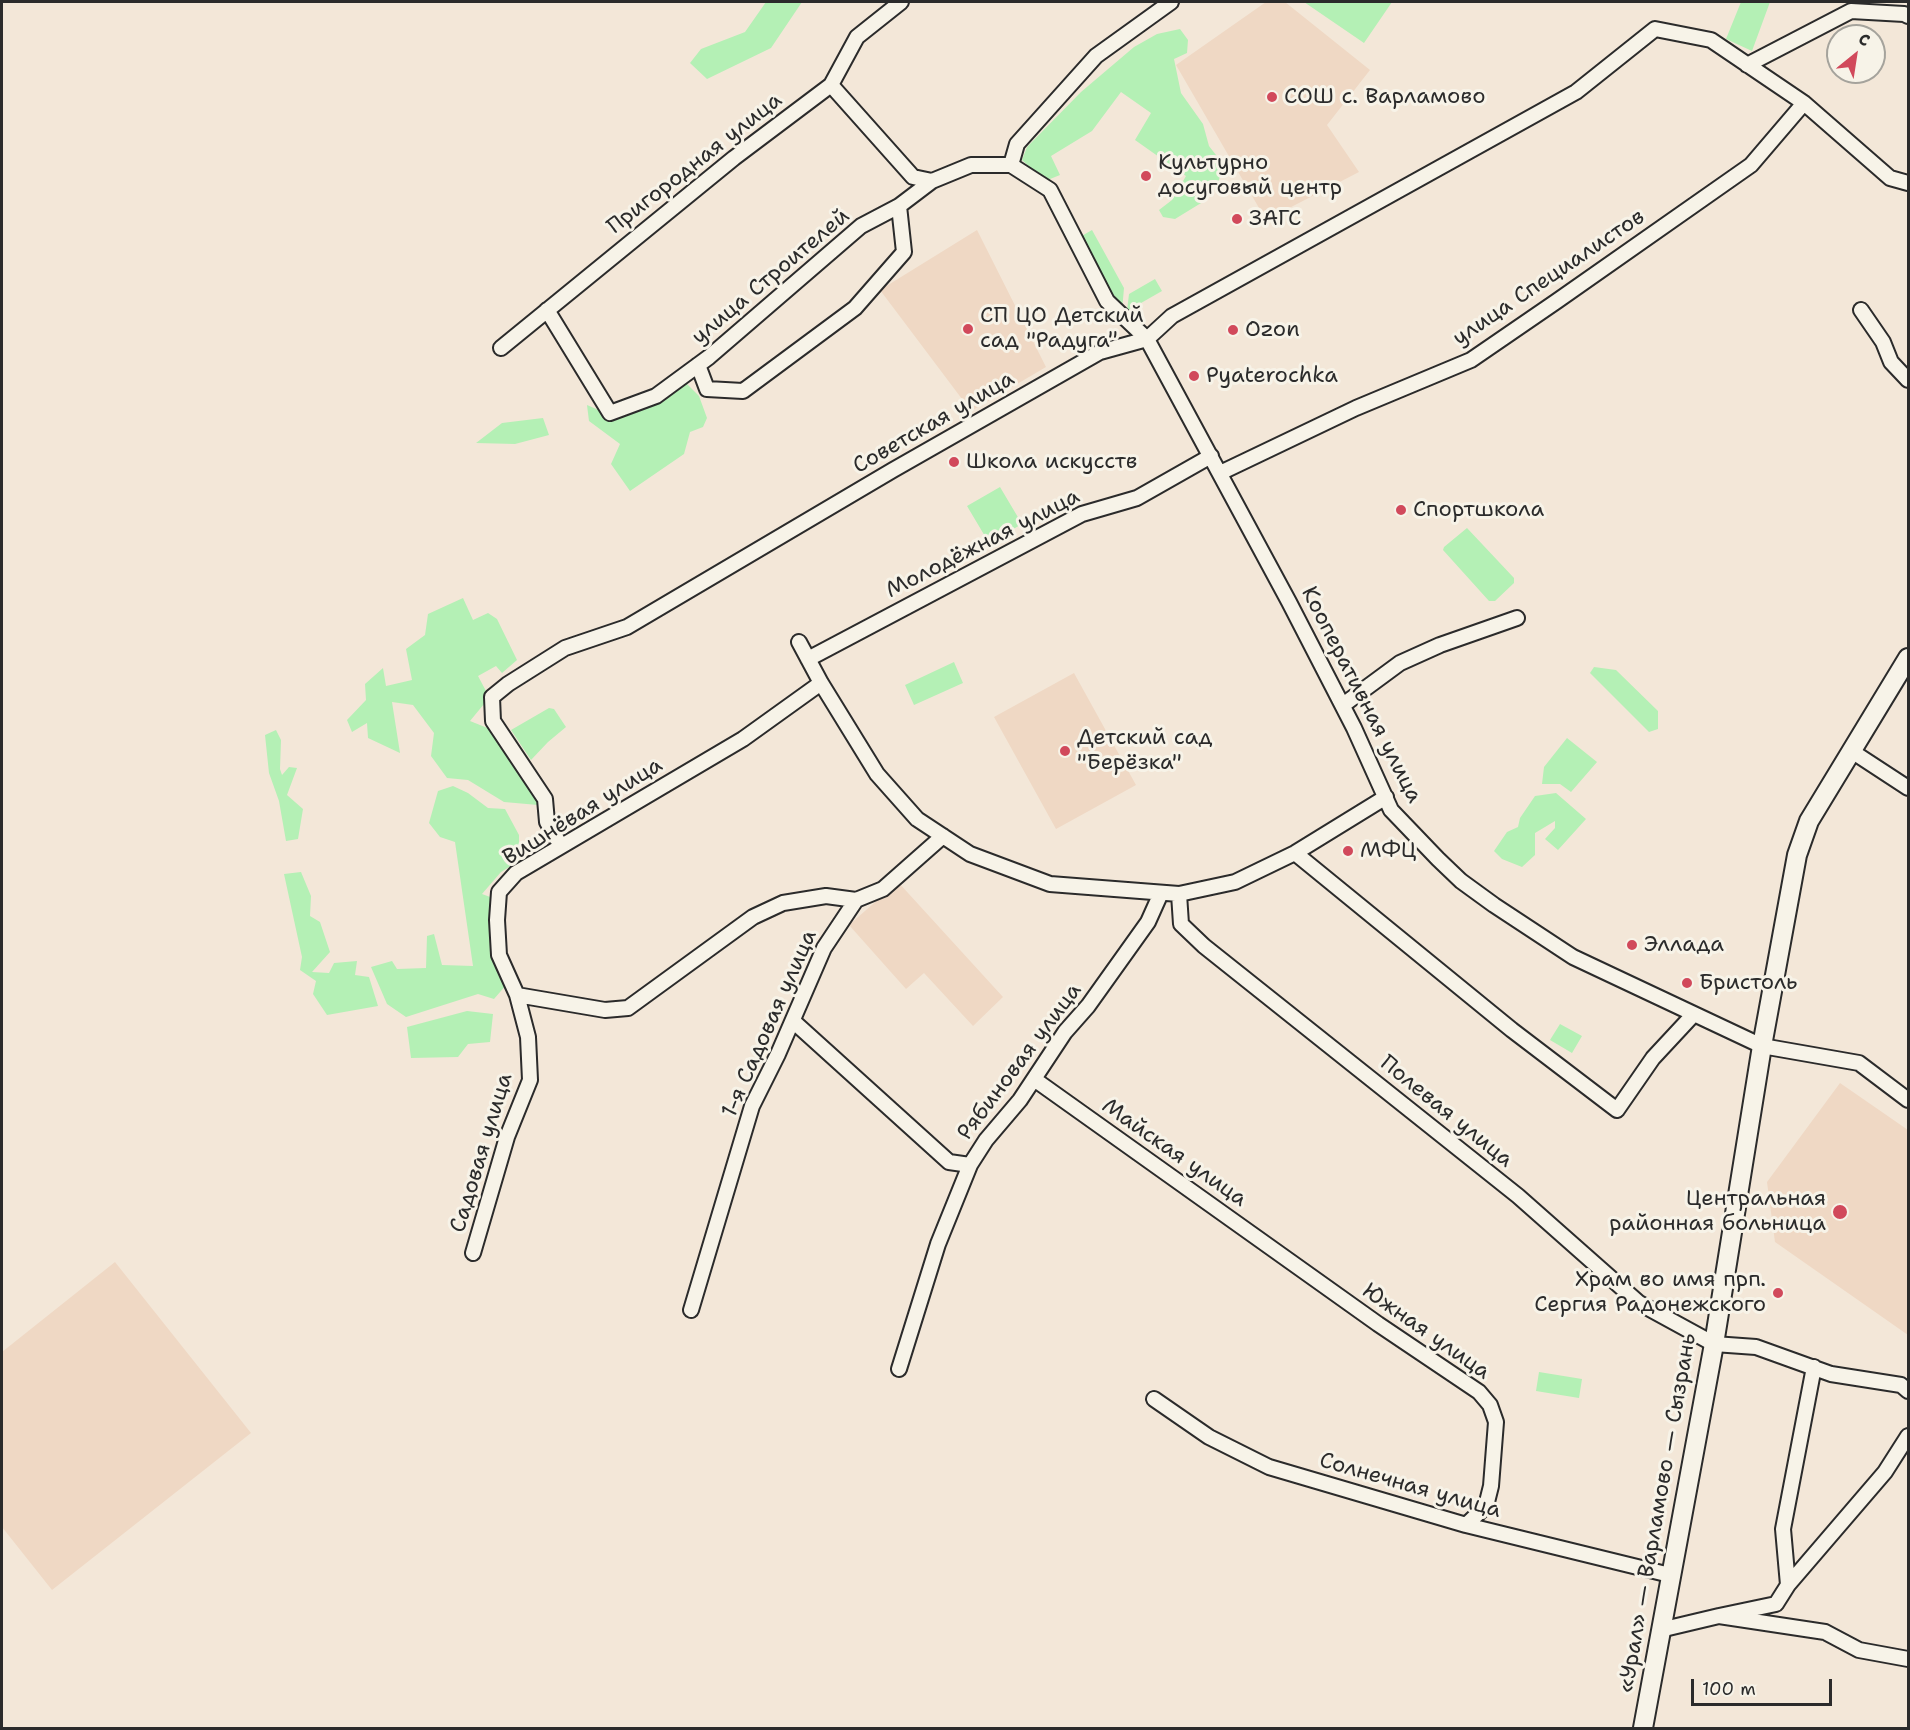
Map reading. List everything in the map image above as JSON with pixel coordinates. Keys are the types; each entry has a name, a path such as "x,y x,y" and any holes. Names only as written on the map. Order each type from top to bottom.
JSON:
{"main road":[{"name":"«Урал» — Варламово — Сызрань","path":"1642,1728 1714,1344 1762,1046 1797,855 1809,821 1908,658"}],"street":[{"name":"Пригородная улица","path":"501,348 734,159 831,85 857,37 901,2"},
{"path":"1011,165 1017,144 1096,56 1171,2"},
{"path":"1908,16 1851,11 1747,65 1804,103 1890,178 1908,183"},
{"name":"Советская улица","path":"561,846 547,822 545,799 493,721 492,697 508,684 565,648 627,627 902,464 1100,352 1147,339 1172,316 1576,92 1655,29 1711,40 1747,65"},
{"path":"831,85 913,177 932,181"},
{"name":"улица Специалистов","path":"1220,473 1356,408 1471,360 1751,165 1804,103"},
{"name":"улица Строителей","path":"547,310 610,413 656,396 698,365 861,226 899,206 932,181 971,165 1011,165"},
{"name":"Кооперативная улица","path":"1011,165 1050,190 1107,301 1147,339 1343,705 1392,810 1438,859 1461,881 1494,905 1573,957 1762,1046 1859,1063 1908,1100"},
{"path":"698,365 707,389 742,391 855,308 904,252 899,206"},
{"path":"1861,310 1883,342 1891,362 1908,380"},
{"name":"Молодёжная улица","path":"808,659 1082,514 1137,498 1211,456"},
{"path":"1343,705 1400,663 1440,645 1518,618"},
{"path":"799,642 821,683 877,774 917,819 970,854 1050,884 1179,894 1235,882 1295,853 1386,797"},
{"name":"Вишнёвая улица","path":"517,995 499,955 497,920 499,892 516,873 743,739 821,683"},
{"path":"1853,752 1908,788"},
{"path":"517,995 605,1010 628,1008 753,917 783,903 825,896 856,900 883,889 943,836"},
{"path":"1295,853 1512,1030 1617,1110 1653,1058 1693,1015"},
{"name":"Рябиновая улица","path":"899,1369 938,1244 970,1165 986,1140 1020,1100 1065,1032 1088,1006 1148,922 1161,894"},
{"name":"Полевая улица","path":"1179,894 1180,924 1204,946 1518,1196 1639,1303 1714,1344"},
{"name":"1-я Садовая улица","path":"691,1310 752,1106 778,1054 824,948 856,900"},
{"name":"Садовая улица","path":"473,1253 507,1137 530,1080 528,1037 517,995"},
{"path":"792,1021 949,1162 970,1165"},
{"name":"Майская улица","path":"1034,1079 1290,1261"},
{"name":"Южная улица","path":"1290,1261 1378,1324 1446,1368 1479,1392 1490,1404 1496,1422 1491,1485 1486,1506 1466,1525"},
{"path":"1714,1344 1756,1347 1831,1374 1901,1385 1908,1391"},
{"path":"1788,1585 1783,1529 1814,1367"},
{"name":"Солнечная улица","path":"1154,1399 1209,1437 1269,1467 1466,1525 1670,1575"},
{"path":"1660,1630 1776,1604 1788,1585 1885,1472 1908,1436"},
{"path":"1719,1616 1825,1632 1859,1650 1908,1659"}],"shaded area":[{"name":"СОШ с. Варламово","path":"1266,2 1285,2 1370,70 1327,125 1359,172 1266,220 1176,65"},
{"name":"СП ЦО Детский сад \"Радуга\"","path":"977,230 1046,367 971,411 880,290"},
{"name":"Детский сад \"Берёзка\"","path":"1074,673 1136,785 1056,829 994,717"},
{"path":"898,882 1003,997 973,1026 924,973 906,989 849,925"},
{"name":"Центральная районная больница","path":"1840,1083 1908,1130 1908,1335 1775,1242 1767,1182"},
{"path":"115,1262 251,1433 52,1590 2,1527 2,1352"}],"green space":[{"path":"766,2 802,2 771,48 707,79 690,63 701,49 745,32"},
{"path":"1304,2 1392,2 1364,43"},
{"path":"1741,2 1770,2 1752,51 1726,39"},
{"path":"1180,29 1188,40 1187,53 1174,59 1181,93 1203,124 1209,146 1223,164 1219,180 1206,200 1175,219 1163,217 1159,210 1172,200 1186,176 1135,140 1151,113 1121,92 1092,131 1051,156 1060,175 1045,181 1022,160 1027,147 1081,92 1134,47 1157,34"},
{"path":"1092,230 1124,288 1122,311 1080,237"},
{"path":"1155,279 1162,291 1127,311 1129,294"},
{"path":"683,380 699,396 707,418 703,427 690,432 684,454 630,491 611,464 620,444 589,421 587,405 608,414"},
{"path":"543,418 549,435 515,444 476,443 502,423"},
{"path":"1000,487 1022,524 989,543 967,506"},
{"path":"1467,528 1514,578 1514,583 1495,601 1489,601 1443,550"},
{"path":"463,598 473,620 488,613 497,619 517,660 502,673 496,666 478,676 486,691 484,704 470,721 495,731 531,784 538,805 504,802 468,780 447,778 431,756 434,733 413,705 392,702 400,753 368,738 367,723 352,732 347,720 366,700 365,684 383,668 386,686 412,680 406,649 425,635 428,614"},
{"path":"954,662 963,683 914,705 905,685"},
{"path":"1594,667 1616,670 1658,711 1658,729 1649,732 1590,673"},
{"path":"549,708 554,709 566,727 531,760 511,730"},
{"path":"276,730 281,740 280,769 282,775 289,767 297,768 287,795 303,809 298,839 286,841 279,801 269,773 265,735"},
{"path":"1567,738 1597,762 1571,792 1560,784 1542,784 1544,767"},
{"path":"453,786 468,793 488,808 505,809 519,835 519,861 501,872 482,894 493,898 507,984 494,999 478,994 406,1017 387,1004 371,967 392,961 397,969 426,968 427,936 434,934 442,965 473,966 455,842 440,837 429,823 438,791"},
{"path":"1556,793 1586,819 1558,850 1545,839 1555,828 1555,821 1535,833 1535,855 1522,867 1502,859 1494,851 1507,832 1518,827 1520,818 1535,796"},
{"path":"301,872 311,896 310,916 320,922 330,952 312,972 329,973 334,963 357,961 355,975 369,977 378,1006 327,1015 313,994 316,981 300,970 302,957 284,874"},
{"path":"467,1011 493,1014 490,1042 468,1044 458,1057 411,1058 407,1027"},
{"path":"1560,1024 1582,1036 1572,1053 1550,1040"},
{"path":"1539,1372 1582,1379 1579,1398 1536,1391"}],"place":[{"name":"СОШ с. Варламово","path":"1272,97"},
{"name":"Культурно досуговый центр","path":"1146,176"},
{"name":"ЗАГС","path":"1237,219"},
{"name":"СП ЦО Детский сад \"Радуга\"","path":"968,329"},
{"name":"Ozon","path":"1233,330"},
{"name":"Pyaterochka","path":"1194,376"},
{"name":"Школа искусств","path":"954,462"},
{"name":"Спортшкола","path":"1401,510"},
{"name":"Детский сад \"Берёзка\"","path":"1065,751"},
{"name":"МФЦ","path":"1348,851"},
{"name":"Эллада","path":"1632,945"},
{"name":"Бристоль","path":"1687,983"},
{"name":"Центральная районная больница","path":"1840,1212"},
{"name":"Храм во имя прп. Сергия Радонежского","path":"1778,1293"}]}
